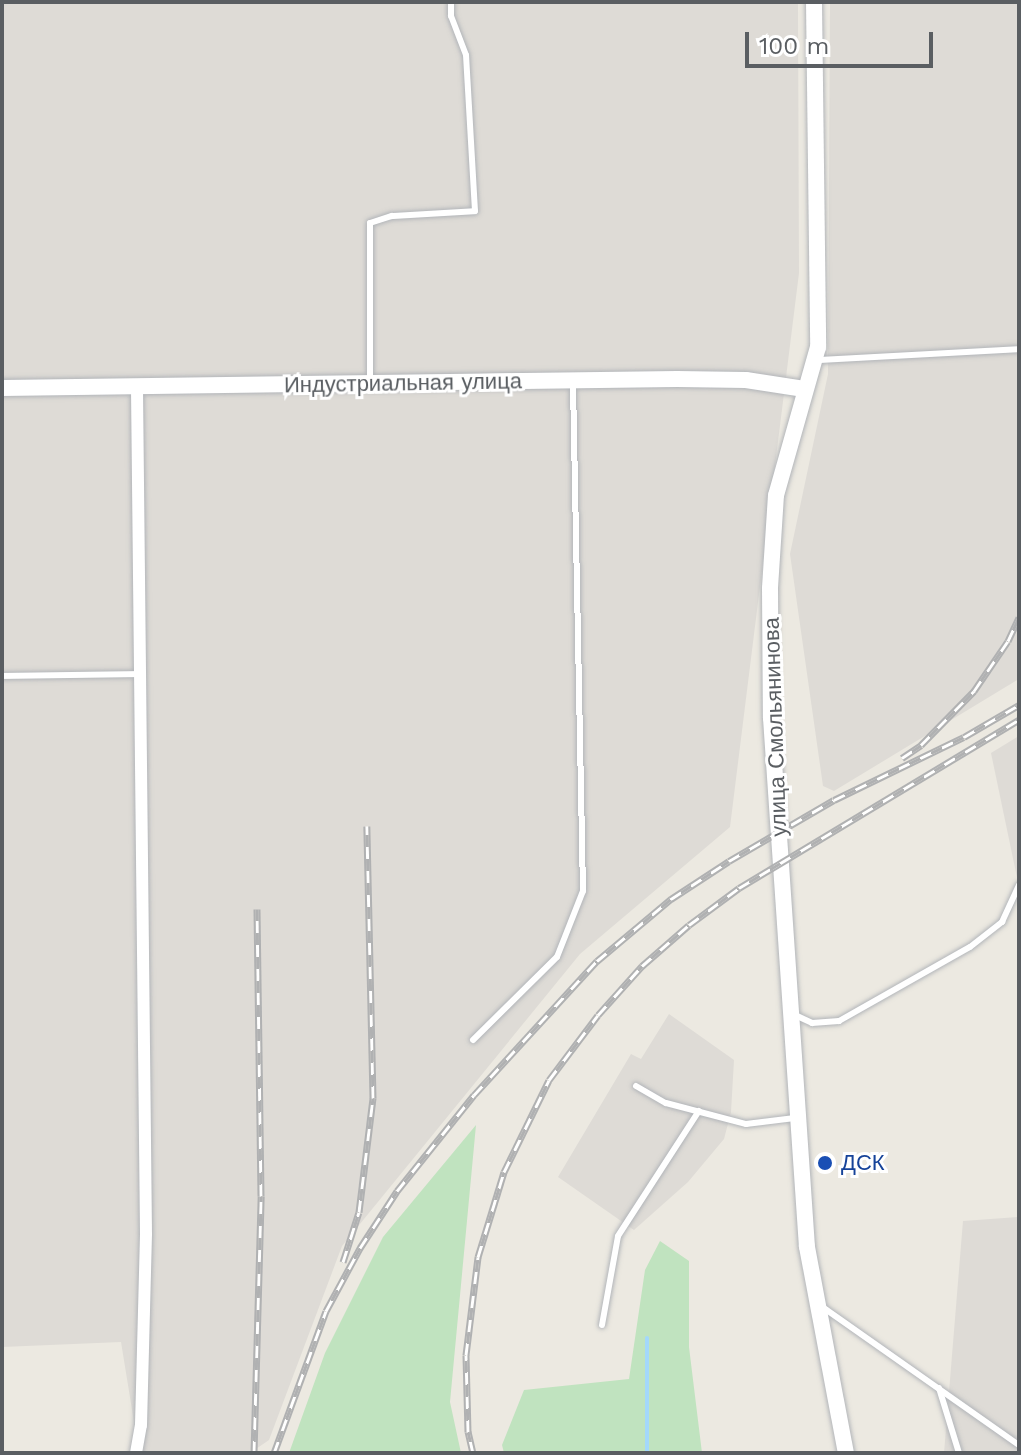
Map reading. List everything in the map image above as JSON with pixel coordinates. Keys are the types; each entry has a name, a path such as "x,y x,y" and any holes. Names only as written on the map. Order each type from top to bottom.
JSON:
{"street":[{"name":"улица Смольянинова","path":"814,2 818,347 776,495 770,589 771,718 807,1247 846,1453"},
{"name":"Индустриальная улица","path":"2,388 746,380 804,389"},
{"path":"136,1453 141,1425 146,1234 137,386"}],"lane":[{"path":"370,384 370,223 392,216 475,211 466,55 451,16 451,2"},
{"path":"815,360 1019,349"},
{"path":"473,1040 557,957 583,891 573,382"},
{"path":"2,676 140,674"},
{"path":"791,1014 812,1023 839,1021 970,947 1002,922 1019,885"},
{"path":"636,1086 666,1103 746,1124 798,1118"},
{"path":"602,1325 618,1236 699,1111"},
{"path":"818,1304 1019,1445"},
{"path":"939,1388 959,1453"}],"shaded area":[{"path":"2,2 798,2 799,273 730,827 580,954 342,1246 269,1440 250,1453 139,1453 121,1342 2,1347"},
{"path":"830,2 1019,2 1019,679 834,791 823,786 790,554 828,374"},
{"path":"1019,736 1019,887 991,753"},
{"path":"669,1014 734,1060 731,1112 724,1139 688,1182 634,1230 558,1177 631,1054 641,1059"},
{"path":"1019,1217 1019,1453 944,1453 963,1221"}],"green space":[{"path":"476,1125 450,1402 461,1453 289,1453 325,1353 383,1237"},
{"path":"660,1241 689,1261 689,1347 702,1453 504,1453 502,1445 524,1390 629,1379 645,1270"}],"waterway":[{"path":"647,1338 647,1453"}],"railway":[{"path":"902,758 921,745 974,691 1008,641 1019,617"},
{"path":"274,1453 326,1311 360,1248 397,1191 474,1095 597,961 671,899 729,861 834,800 964,737 1019,705"},
{"path":"473,1453 468,1432 466,1355 478,1257 504,1172 549,1080 598,1015 642,966 689,925 739,888 1019,720"},
{"path":"343,1262 359,1212 373,1098 367,826"},
{"path":"254,1453 261,1196 257,909"}],"place":[{"name":"ДСК","path":"825,1163"}]}
